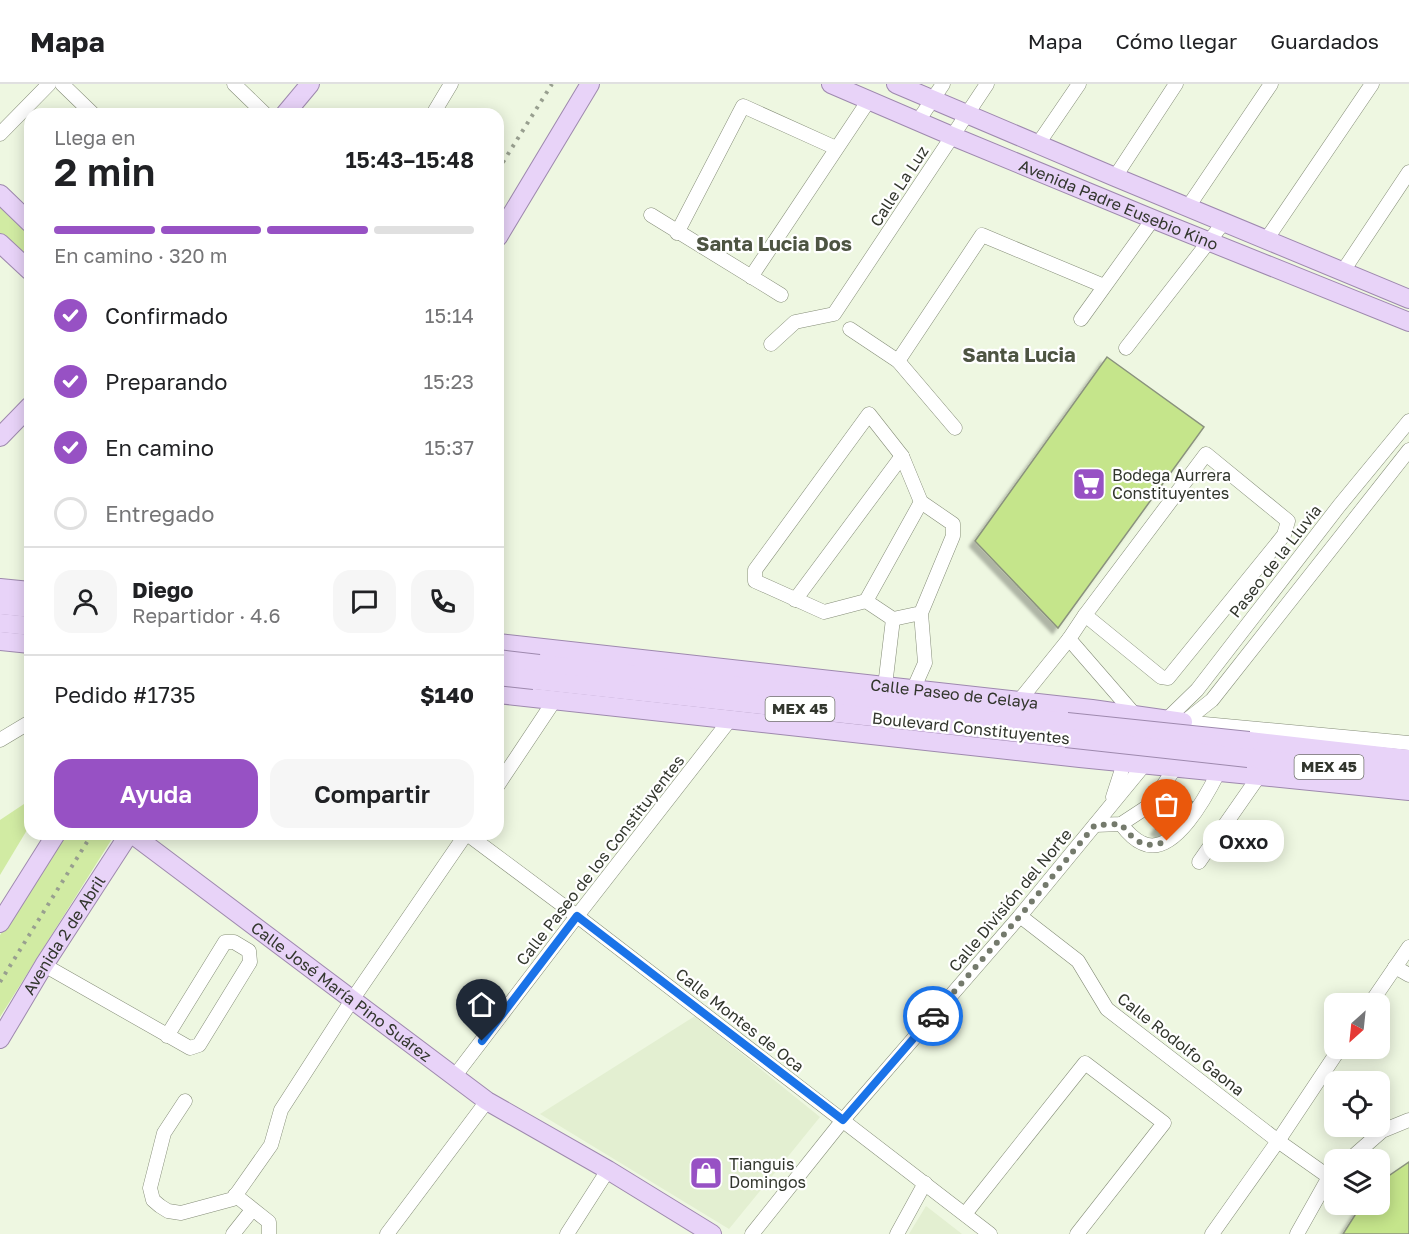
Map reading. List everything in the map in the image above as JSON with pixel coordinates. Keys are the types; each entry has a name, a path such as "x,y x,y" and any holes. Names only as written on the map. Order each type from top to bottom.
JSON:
{"main road":[{"path":"290,108 310,84"},
{"path":"504,227 590,84"},
{"name":"Avenida Padre Eusebio Kino","path":"831,84 1153,219 1409,322"},
{"name":"Avenida Padre Eusebio Kino","path":"897,84 938,92 967,114 1409,299"},
{"path":"0,194 24,218"},
{"path":"0,243 24,265"},
{"path":"0,437 24,412"},
{"path":"0,588 24,590"},
{"path":"0,605 24,607"},
{"path":"0,623 24,625"},
{"path":"3,645 24,644"},
{"name":"Calle Paseo de Celaya","path":"504,647 535,664 885,687 1092,709 1174,721"},
{"name":"MEX 45","path":"504,661 535,664"},
{"name":"MEX 45","path":"504,674 535,664"},
{"name":"Boulevard Constituyentes","path":"535,664 1067,730 1249,749 1409,759"},
{"path":"504,695 1124,763 1409,791"},
{"name":"Boulevard Constituyentes","path":"1249,749 1409,775"},
{"path":"0,923 52,840"},
{"name":"Avenida 2 de Abril","path":"0,1038 44,965 126,840"},
{"name":"Calle José María Pino Suárez","path":"138,840 487,1101 608,1170 712,1234"}],"street":[{"path":"25,108 49,84"},
{"path":"63,84 87,108"},
{"path":"234,84 259,108"},
{"path":"437,108 451,84"},
{"name":"Calle La Luz","path":"771,344 795,322 834,314 987,84"},
{"path":"1038,144 1080,84"},
{"path":"1114,177 1176,84"},
{"path":"1188,207 1271,84"},
{"path":"1266,240 1372,84"},
{"path":"918,121 938,92"},
{"path":"751,277 870,100"},
{"path":"678,232 743,106 836,148"},
{"path":"0,134 24,110"},
{"path":"1343,271 1409,172"},
{"path":"651,215 781,295"},
{"path":"1081,319 1153,219"},
{"path":"1126,348 1224,222"},
{"path":"898,361 982,235 1104,286"},
{"path":"850,329 898,361 955,428"},
{"path":"913,690 925,663 921,613 953,537 953,524 921,502 902,456 869,414 755,570 755,581 824,612 866,601 921,502"},
{"name":"Paseo de la Lluvia","path":"1174,721 1339,506 1409,421"},
{"path":"1174,721 1212,700 1409,450"},
{"path":"1019,701 1069,639 1085,615 1206,454 1288,521 1284,535 1168,678 1161,677 1085,615"},
{"path":"795,600 902,456"},
{"path":"1394,468 1409,471"},
{"path":"1284,535 1320,562"},
{"path":"866,601 893,619 921,613"},
{"path":"885,687 893,619"},
{"path":"1069,639 1135,715"},
{"path":"527,698 517,693 511,683 512,668 517,657 535,664"},
{"path":"504,776 554,700"},
{"path":"1080,758 1092,751 1102,737 1103,723 1092,709"},
{"name":"Calle Paseo de los Constituyentes","path":"454,1077 729,721"},
{"name":"Calle Paseo de Celaya","path":"1174,721 1409,743"},
{"name":"Calle División del Norte","path":"1109,807 1124,763 1174,721"},
{"name":"Calle División del Norte","path":"752,1234 843,1120 1020,916 1095,825 1143,765 1174,721"},
{"path":"1121,824 1130,835 1144,844 1155,846 1179,832 1207,797 1219,771 1206,756 1205,746 1209,734 1218,725"},
{"path":"0,740 24,726"},
{"path":"1095,825 1121,824 1150,805 1175,768"},
{"path":"1199,862 1259,776"},
{"path":"185,1101 164,1133 150,1188 153,1200 160,1206 168,1211 181,1213 233,1199 271,1145 281,1110 352,1000 462,840"},
{"name":"Calle Montes de Oca","path":"474,840 577,916 990,1234"},
{"name":"Calle Rodolfo Gaona","path":"1020,916 1078,961 1107,1009 1278,1141 1324,1169"},
{"path":"44,965 167,1036 190,1048 199,1045 250,962 249,951 234,942 225,942 167,1036"},
{"path":"1377,993 1409,946"},
{"path":"1395,967 1409,975"},
{"path":"1212,1234 1333,1059"},
{"path":"965,1214 1084,1063 1164,1123 1077,1234"},
{"path":"387,1234 487,1101"},
{"path":"1362,1149 1382,1131 1409,1120"},
{"path":"567,1234 608,1170"},
{"path":"897,1234 925,1183"},
{"path":"1297,1234 1324,1188"},
{"path":"235,1195 269,1222 269,1234"},
{"path":"233,1234 252,1210"}],"shaded area":[{"name":"Tianguis Domingos","path":"695,1016 820,1117 729,1229 540,1114"},
{"path":"926,1206 962,1234 909,1234"}],"green space":[{"path":"0,205 24,228 24,257 0,234"},
{"path":"24,804 24,835 0,875 0,820"},
{"path":"59,840 111,840 0,1017 0,935"}],"building":[{"name":"Bodega Aurrera Constituyentes","path":"1107,357 1204,427 1058,628 975,541"},
{"path":"1182,795 1194,803 1168,838 1156,829"},
{"path":"1409,1162 1409,1234 1343,1234 1355,1215 1390,1215 1390,1175"}],"railway":[{"path":"504,160 552,84"},
{"path":"0,982 88,840"}],"way so far":[{"path":"933,1016 1095,825 1121,824 1130,835 1144,844 1155,846 1167,841"}],"place":[{"name":"Bodega Aurrera Constituyentes","path":"1089,484"},
{"name":"Oxxo","path":"1167,841"},
{"name":"Tianguis Domingos","path":"706,1173"}],"district":[{"name":"Santa Lucia Dos","path":"774,244"},
{"name":"Santa Lucia","path":"1019,355"}],"route":[{"path":"482,1041 577,916 843,1120 933,1016"}]}
